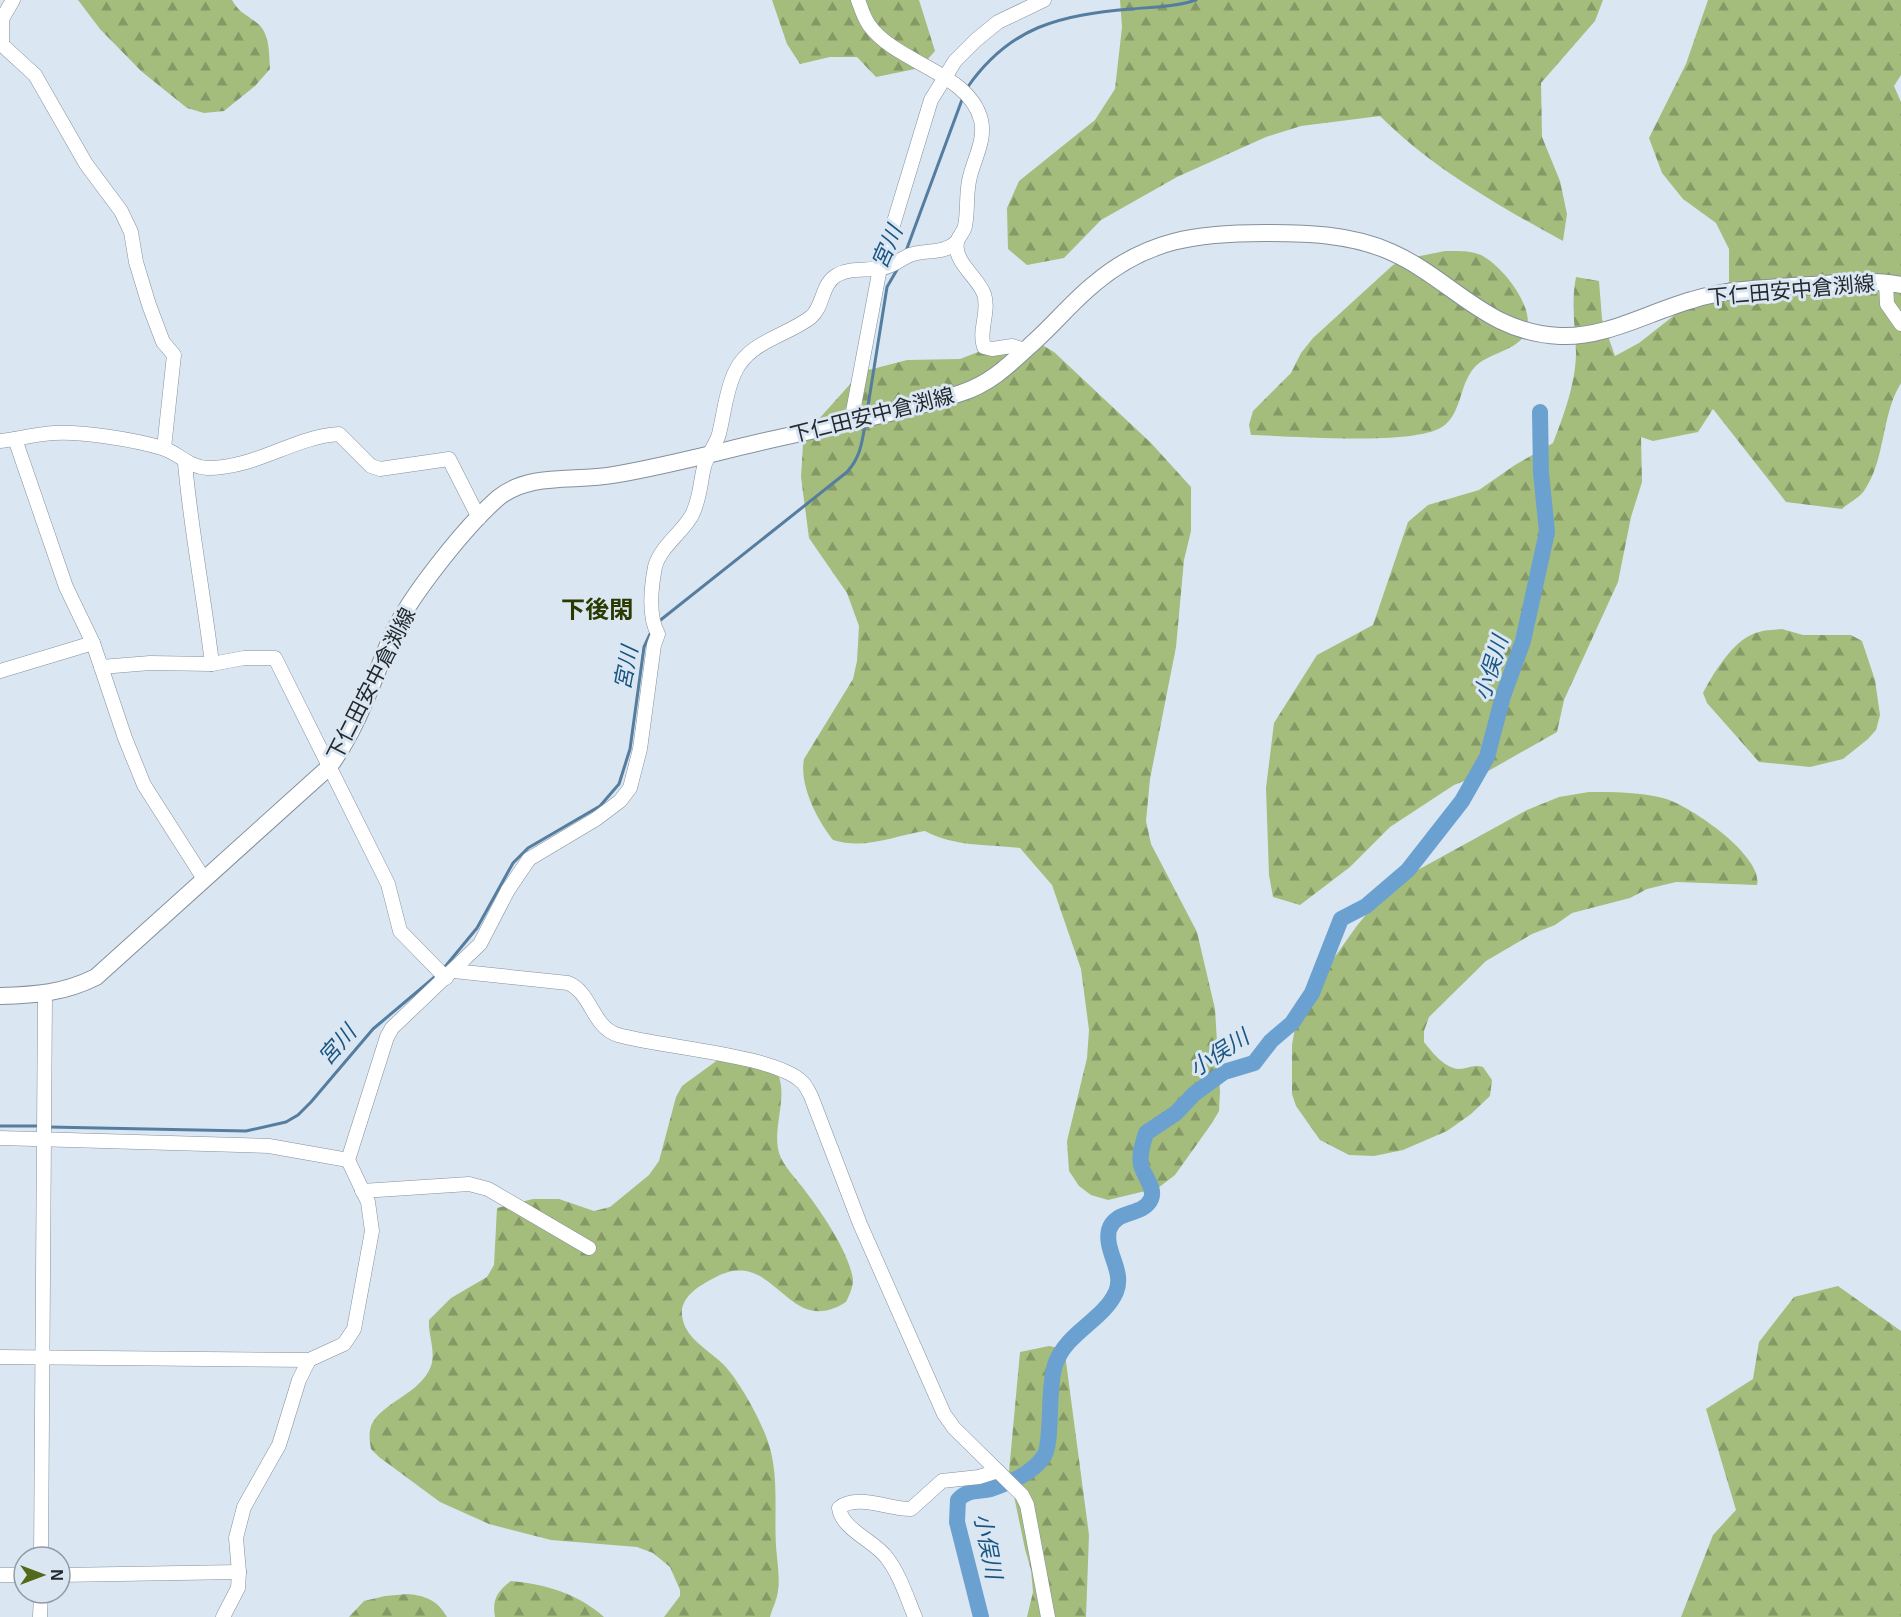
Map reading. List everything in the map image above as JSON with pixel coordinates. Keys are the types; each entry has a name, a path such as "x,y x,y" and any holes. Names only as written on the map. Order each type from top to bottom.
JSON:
{"main road":[{"name":"下仁田安中倉渕線","path":"0,996 45,995 65,990 96,976 329,767 339,754 369,692 404,611 479,518 500,497 514,488 532,482 614,475 875,417 981,385 1011,366 1093,284 1121,264 1168,242 1206,234 1337,236 1373,245 1413,264 1499,322 1530,333 1562,336 1595,332 1689,300 1726,292 1867,281 1894,284"}],"street":[{"path":"13,0 2,19 1,43 35,75 86,164 121,211 131,232 149,305 163,342 174,355 164,448"},
{"path":"0,1357 309,1360 345,1344 354,1329 372,1231 372,1215 348,1160 392,1028 480,944 513,882 529,859 596,819 620,801 630,788 640,749 654,626 656,566 673,537 690,518 702,491 704,468 718,437 735,371 752,351 768,339 794,329 814,315 829,282 837,276 851,269 884,268 902,262 912,254 937,252 951,248 965,228 968,183 983,136 976,106 966,94 947,80 909,60 880,38 868,24 858,0"},
{"path":"854,421 884,268 926,113 963,52 987,30 1021,10 1044,0"},
{"path":"957,242 960,258 981,287 986,300 982,340 984,347 1012,346 1026,350"},
{"path":"1894,284 1887,304 1901,324"},
{"path":"0,441 55,432 86,434 164,448 185,463 205,468 237,465 270,456 322,435 339,434 371,466 380,469 449,459 479,518"},
{"path":"15,439 66,587 93,643 125,738 144,785 204,879"},
{"path":"185,463 190,530 203,591 212,664"},
{"path":"0,671 93,643"},
{"path":"101,667 150,663 212,664 244,658 275,658 388,884 400,931 429,962 450,975 568,983 579,988 598,1020 615,1034 737,1058 774,1068 803,1082 811,1096 860,1224 931,1388 954,1428 1022,1495 1027,1505 1048,1617"},
{"path":"41,1545 45,995"},
{"path":"0,1138 44,1136 269,1146 348,1160"},
{"path":"362,1191 459,1184 488,1188 590,1248"},
{"path":"223,1617 237,1588 239,1572 236,1538 244,1507 279,1445 299,1380 309,1360"},
{"path":"915,1617 887,1557 854,1529 839,1508 850,1503 867,1503 911,1509 942,1481 979,1477 998,1471"},
{"path":"72,1575 239,1572"}],"green space":[{"path":"78,0 232,0 240,11 257,23 264,32 268,44 270,69 255,86 224,111 204,113 187,108 141,71 100,29"},
{"path":"772,0 919,0 935,51 920,68 876,77 857,57 830,57 800,64 787,44"},
{"path":"1120,0 1603,0 1595,21 1541,83 1542,137 1560,181 1567,214 1563,241 1467,185 1422,153 1380,116 1301,126 1266,137 1177,177 1101,220 1064,258 1027,265 1008,249 1007,208 1019,181 1095,120 1115,89 1122,27"},
{"path":"1708,0 1901,0 1901,75 1894,86 1901,102 1901,383 1890,409 1871,478 1862,494 1842,509 1786,502 1713,409 1698,432 1653,441 1641,437 1642,482 1631,517 1618,582 1564,700 1557,732 1483,774 1454,785 1390,827 1350,867 1300,905 1273,897 1269,875 1266,788 1274,723 1317,655 1373,625 1408,522 1428,505 1479,490 1515,465 1553,443 1574,375 1576,277 1599,281 1602,319 1615,356 1639,343 1681,310 1729,282 1729,249 1716,223 1683,199 1662,173 1649,138 1686,64"},
{"path":"1445,251 1477,253 1499,269 1517,291 1527,315 1528,326 1524,336 1513,346 1486,359 1474,368 1449,421 1442,427 1427,433 1379,438 1251,435 1249,425 1253,411 1291,373 1301,353 1313,338 1393,265 1410,258"},
{"path":"1016,341 1039,343 1054,352 1151,443 1191,487 1191,531 1184,560 1176,647 1150,779 1146,821 1151,844 1197,932 1215,1009 1219,1111 1175,1175 1158,1188 1108,1200 1091,1195 1079,1186 1069,1171 1067,1141 1087,1058 1089,1030 1081,969 1052,885 1020,848 959,842 925,831 868,843 856,844 833,840 815,812 804,780 804,759 853,679 857,661 859,626 847,593 809,538 801,477 803,444 809,430 861,372 907,360 960,359 996,345"},
{"path":"1782,629 1803,635 1851,635 1862,641 1875,680 1880,715 1876,730 1843,759 1810,767 1759,762 1707,703 1703,693 1717,669 1735,646 1757,633"},
{"path":"1589,792 1654,796 1675,802 1706,821 1737,846 1756,873 1757,885 1676,882 1647,889 1630,898 1572,913 1555,925 1532,934 1486,961 1429,1017 1424,1031 1424,1042 1448,1066 1459,1069 1483,1067 1492,1080 1490,1096 1471,1114 1447,1131 1403,1150 1374,1156 1349,1155 1320,1140 1296,1106 1292,1094 1292,1045 1296,1022 1317,982 1356,927 1377,901 1416,871 1527,810 1559,797"},
{"path":"730,1051 757,1054 769,1061 777,1072 781,1104 777,1137 781,1158 834,1234 847,1258 853,1283 846,1302 826,1311 809,1310 795,1303 768,1281 753,1273 736,1271 704,1283 684,1302 682,1315 687,1331 725,1366 744,1393 766,1436 774,1470 779,1585 770,1617 664,1617 680,1596 680,1590 670,1567 653,1553 637,1547 551,1540 489,1524 440,1502 379,1457 371,1449 370,1430 380,1413 418,1385 431,1366 433,1355 429,1320 451,1298 487,1277 494,1265 497,1208 533,1199 559,1199 594,1211 610,1207 649,1175 659,1161 676,1097 682,1086"},
{"path":"1838,1286 1901,1331 1901,1617 1681,1617 1713,1535 1736,1510 1706,1409 1753,1379 1759,1342 1794,1297"},
{"path":"1049,1346 1059,1348 1065,1354 1089,1535 1086,1617 1027,1617 1033,1592 1031,1570 1009,1472 1020,1352"},
{"path":"511,1581 537,1585 572,1596 604,1617 495,1617 494,1606 497,1596 502,1588"},
{"path":"408,1594 430,1600 447,1617 349,1617 364,1601"}],"waterway":[{"name":"宮川","path":"967,88 983,67 1001,50 1019,37 1038,28 1081,15 1172,5 1196,0"},
{"name":"宮川","path":"906,251 963,97"},
{"name":"宮川","path":"867,412 887,287 898,268"},
{"name":"小俣川","path":"981,1617 957,1522 958,1500 969,1492 991,1489 1020,1477 1044,1456 1047,1449 1051,1387 1055,1365 1067,1344 1103,1311 1116,1292 1118,1276 1109,1246 1109,1230 1117,1219 1142,1208 1151,1199 1152,1190 1142,1169 1141,1161 1146,1133 1176,1113 1194,1094 1224,1072 1254,1063 1271,1041 1292,1023 1312,993 1341,919 1366,906 1408,870 1462,801 1487,757 1503,696 1523,641 1547,532 1541,473 1540,412"},
{"name":"宮川","path":"658,622 847,472 858,456 865,425"},
{"name":"宮川","path":"444,968 477,928 513,863 528,848 600,806 619,784 630,749 644,647 651,632"},
{"name":"宮川","path":"49,1127 246,1131 286,1122 298,1115 311,1102 373,1029 437,975"},
{"name":"宮川","path":"0,1126 40,1126"}],"district":[{"name":"下後閑","path":"597,609"}]}
